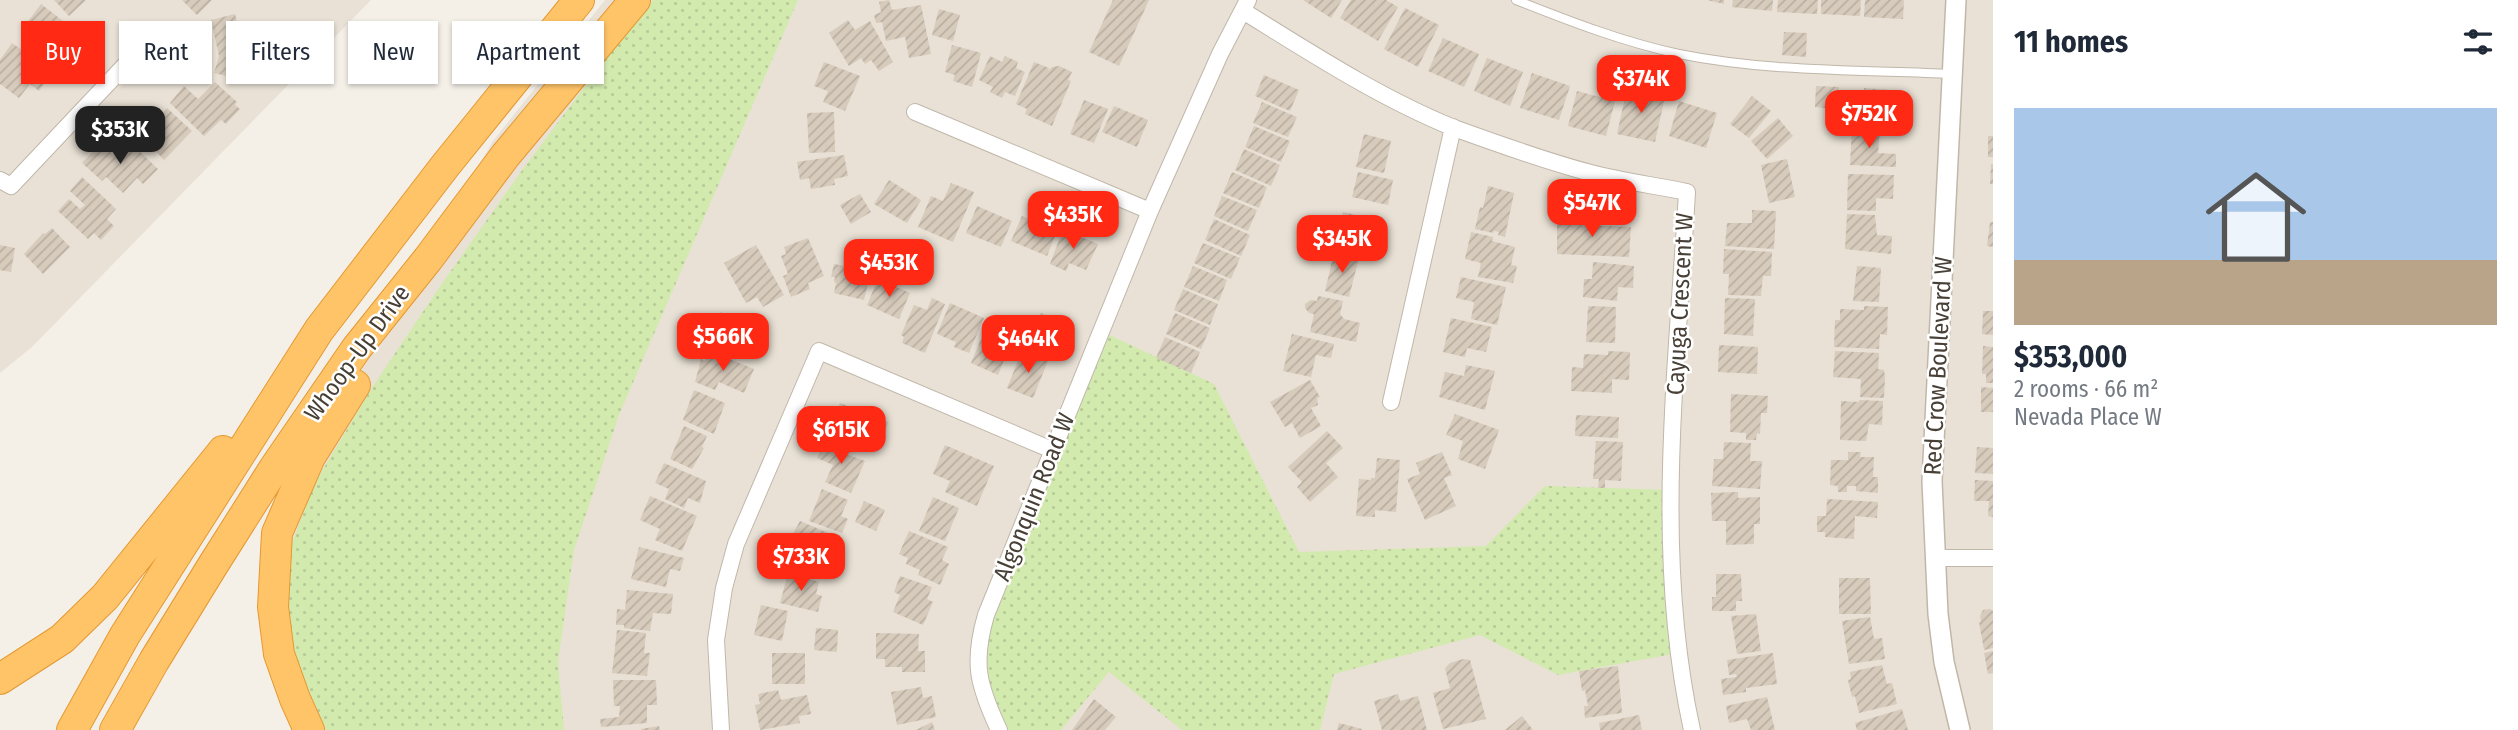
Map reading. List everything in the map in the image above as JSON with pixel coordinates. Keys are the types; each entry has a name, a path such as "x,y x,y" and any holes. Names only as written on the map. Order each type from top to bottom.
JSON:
{"highway":[{"name":"Whoop-Up Drive","path":"72,730 125,635 319,330 445,166 579,0"},
{"name":"Whoop-Up Drive","path":"115,730 161,650 282,457 356,349 505,156 635,0"},
{"path":"309,730 279,654 273,607 277,533 310,457 505,156"},
{"path":"0,678 62,639 105,597 319,330"}],"street":[{"name":"Red Crow Boulevard W","path":"1956,0 1932,481 1944,662 1960,730"},
{"name":"Cayuga Crescent W","path":"1246,6 1328,64 1394,100 1452,127 1589,173 1687,192 1674,414 1671,543 1673,608 1692,730"},
{"name":"Algonquin Road W","path":"999,730 986,702 978,673 978,643 986,615 1150,211 1220,54 1246,6"},
{"path":"0,180 11,186 119,72"},
{"path":"915,113 1150,211"},
{"path":"1391,402 1452,127"},
{"path":"721,730 716,640 724,588 736,544 819,351 1052,450"},
{"path":"1936,558 1993,558"}],"lane":[{"path":"1516,0 1584,27 1679,54 1766,66 1952,74"}],"shaded area":[{"path":"0,0 371,0 334,38 334,21 226,21 226,84 289,84 32,347 0,373"},
{"path":"605,0 1993,0 1993,730 309,730 279,654 291,498 493,141 538,84 604,84 604,21 588,21"}],"green space":[{"path":"653,0 798,0 619,415 574,550 558,662 564,730 323,730 298,670 287,615 288,554 313,486 373,386 523,169 587,84 604,84 604,61"},
{"path":"1101,331 1214,384 1299,552 1486,546 1545,486 1671,490 1679,653 1558,675 1480,635 1334,674 1320,730 1182,730 1109,672 1061,730 999,730 986,702 986,615"}],"building":[{"path":"54,0 86,0 69,16"},
{"path":"182,0 212,0 197,15"},
{"path":"889,0 892,10 921,5 931,54 909,58 905,37 886,41 882,22 876,23 874,15 881,12 879,2"},
{"path":"1113,0 1149,0 1119,66 1089,52"},
{"path":"1303,0 1342,0 1331,18"},
{"path":"1351,0 1386,0 1398,7 1378,41 1340,18"},
{"path":"1707,0 1724,0 1724,4"},
{"path":"1733,0 1773,0 1772,11 1732,7"},
{"path":"1778,0 1818,0 1817,14 1777,12"},
{"path":"1821,0 1861,0 1860,16 1821,14"},
{"path":"1865,0 1904,0 1903,19 1864,17"},
{"path":"41,4 63,21 28,21"},
{"path":"1405,8 1439,25 1418,67 1384,49"},
{"path":"939,9 960,15 953,41 932,35"},
{"path":"235,14 237,21 226,21 226,76 214,73 219,56 211,20"},
{"path":"848,20 855,30 870,21 893,62 879,71 871,60 865,64 861,58 849,66 829,33"},
{"path":"1784,32 1807,33 1806,57 1782,55"},
{"path":"1443,38 1479,54 1464,87 1428,71"},
{"path":"12,43 21,49 21,84 30,84 19,98 0,84 0,60"},
{"path":"952,45 981,53 972,87 953,81 955,75 945,72"},
{"path":"990,56 1002,62 1005,56 1018,62 1016,68 1025,72 1015,96 1005,92 1002,98 990,92 993,87 979,80"},
{"path":"1487,58 1523,72 1510,106 1474,91"},
{"path":"824,62 860,76 845,111 823,102 828,91 814,86"},
{"path":"1034,62 1049,68 1048,71 1059,66 1072,72 1068,80 1071,81 1052,126 1025,114 1027,109 1016,104"},
{"path":"1532,73 1570,86 1559,120 1520,108"},
{"path":"1264,75 1299,90 1290,111 1255,96"},
{"path":"215,82 237,102 235,105 240,109 226,124 221,120 204,136 170,103 184,86 198,99"},
{"path":"30,84 44,84 39,91"},
{"path":"1816,86 1839,87 1838,109 1815,107"},
{"path":"1627,88 1665,97 1655,142 1617,134"},
{"path":"1864,88 1891,90 1890,97 1894,97 1889,126 1863,125"},
{"path":"1577,91 1615,101 1606,136 1568,126"},
{"path":"1752,96 1771,111 1749,138 1730,124"},
{"path":"1084,100 1108,109 1094,143 1070,134"},
{"path":"1679,101 1717,113 1706,148 1669,136"},
{"path":"1262,102 1297,117 1288,137 1253,123"},
{"path":"1114,106 1148,120 1137,147 1102,132"},
{"path":"167,108 192,131 164,160 148,143 143,147 126,131 142,115 152,125"},
{"path":"834,112 835,152 809,153 807,113"},
{"path":"1778,118 1793,136 1767,159 1751,141"},
{"path":"1254,126 1290,141 1281,162 1245,147"},
{"path":"1852,129 1880,130 1878,153 1896,154 1896,167 1850,165"},
{"path":"1364,134 1391,141 1384,173 1356,167"},
{"path":"1988,136 1993,136 1993,157 1988,157"},
{"path":"130,142 158,169 143,184 137,178 123,193 106,177 102,181 82,163 101,143 116,157"},
{"path":"1244,149 1280,165 1271,186 1235,170"},
{"path":"844,155 848,176 834,179 835,185 811,189 809,178 800,180 797,162"},
{"path":"1787,159 1795,197 1769,203 1761,165"},
{"path":"1993,164 1993,184 1990,184"},
{"path":"1232,172 1267,187 1259,208 1223,193"},
{"path":"1358,172 1393,180 1388,205 1352,197"},
{"path":"1848,174 1894,175 1893,199 1876,198 1876,211 1847,210"},
{"path":"82,177 116,209 107,219 114,226 101,240 94,233 88,239 58,211 69,199 80,209 85,205 70,191"},
{"path":"889,180 921,200 907,223 874,204"},
{"path":"951,183 974,192 953,242 918,227 931,196 943,201"},
{"path":"1488,186 1514,193 1505,237 1498,235 1499,232 1475,229"},
{"path":"860,194 871,212 851,224 840,205"},
{"path":"1222,196 1257,210 1248,231 1214,216"},
{"path":"977,206 1012,221 1001,247 966,233"},
{"path":"1752,210 1776,211 1774,249 1725,246 1727,223 1752,223"},
{"path":"1343,212 1369,218 1360,256 1334,250"},
{"path":"1847,214 1875,215 1877,235 1892,236 1891,254 1845,249"},
{"path":"1022,216 1057,231 1047,256 1011,241"},
{"path":"1557,218 1582,219 1582,225 1631,227 1629,257 1557,254"},
{"path":"1214,219 1250,235 1241,256 1205,240"},
{"path":"1990,222 1993,222 1993,247 1987,246"},
{"path":"52,228 70,247 43,274 24,254 43,233"},
{"path":"1063,229 1098,244 1086,270 1069,263 1066,271 1050,264"},
{"path":"1471,232 1493,237 1492,241 1515,247 1511,265 1517,266 1513,283 1478,277 1481,263 1465,259"},
{"path":"808,238 824,276 808,283 810,289 791,297 783,276 788,274 781,256 786,254 784,247"},
{"path":"1203,243 1240,258 1231,279 1194,263"},
{"path":"0,245 15,248 11,272 0,270"},
{"path":"756,245 784,295 763,307 757,297 746,303 724,263"},
{"path":"1724,249 1772,252 1771,276 1763,276 1761,296 1728,295 1729,274 1723,274"},
{"path":"1334,253 1359,258 1349,297 1325,291"},
{"path":"1593,262 1634,266 1633,288 1618,287 1617,301 1583,297 1584,279 1592,279"},
{"path":"834,264 871,271 864,300 834,293 835,277 831,277"},
{"path":"1193,266 1227,280 1219,301 1184,287"},
{"path":"1857,266 1881,268 1879,302 1853,301"},
{"path":"1461,277 1506,287 1497,325 1471,319 1474,302 1456,298"},
{"path":"878,279 910,293 899,319 867,305"},
{"path":"1183,289 1218,304 1210,325 1174,310"},
{"path":"1318,296 1343,301 1340,314 1344,319 1360,323 1356,342 1310,332 1314,314 1309,313 1305,304 1311,300 1317,301"},
{"path":"932,298 945,304 925,353 902,343 904,337 901,335 914,305 927,310"},
{"path":"1725,298 1755,299 1753,336 1724,334"},
{"path":"950,303 984,318 969,353 954,347 956,342 937,334"},
{"path":"1588,306 1616,307 1615,343 1586,342"},
{"path":"1864,306 1888,307 1887,335 1880,334 1879,349 1834,347 1835,320 1840,320 1840,309 1864,310"},
{"path":"1983,311 1993,311 1993,335 1982,334"},
{"path":"720,312 746,322 741,335 751,340 746,350 742,348 738,357 707,345"},
{"path":"1041,313 1064,322 1055,343 1033,334"},
{"path":"1175,313 1210,328 1201,349 1166,334"},
{"path":"1451,318 1492,327 1486,352 1467,348 1465,357 1443,352"},
{"path":"987,325 1014,336 998,375 971,363"},
{"path":"1292,334 1334,344 1331,358 1316,355 1311,377 1283,371"},
{"path":"1165,337 1200,352 1191,373 1156,358"},
{"path":"1719,345 1758,347 1757,374 1718,372"},
{"path":"1983,346 1993,347 1993,383 1986,383 1986,374 1982,374"},
{"path":"1022,351 1048,361 1033,398 1007,388"},
{"path":"1608,351 1630,352 1629,380 1612,379 1612,393 1571,391 1572,367 1583,368 1584,354 1608,355"},
{"path":"1835,351 1879,353 1878,369 1884,370 1885,377 1884,398 1860,397 1861,379 1833,377"},
{"path":"708,353 754,369 744,393 719,382 715,390 695,382 701,359 705,361"},
{"path":"1466,365 1495,371 1485,410 1439,397 1445,372 1464,376"},
{"path":"1310,380 1320,397 1317,398 1318,405 1311,408 1321,426 1300,438 1292,423 1285,427 1270,402"},
{"path":"1981,387 1993,388 1993,412 1981,412"},
{"path":"694,390 725,403 714,434 683,420"},
{"path":"1731,394 1768,396 1767,413 1761,413 1760,434 1757,433 1756,440 1746,440 1746,433 1730,432"},
{"path":"1841,401 1883,401 1882,425 1869,424 1866,441 1840,440"},
{"path":"840,403 888,422 877,448 849,437 846,445 826,437"},
{"path":"1455,414 1499,430 1485,469 1458,459 1463,441 1446,435"},
{"path":"1576,415 1619,417 1618,438 1575,436"},
{"path":"684,426 707,436 702,447 704,448 692,469 670,459"},
{"path":"1327,431 1343,448 1326,463 1338,477 1310,502 1297,487 1302,482 1288,467"},
{"path":"825,440 845,448 843,453 865,461 851,493 825,482 833,465 817,458"},
{"path":"1596,441 1623,442 1621,481 1605,480 1605,488 1598,488 1599,479 1593,479"},
{"path":"1724,442 1751,443 1750,461 1762,461 1760,489 1712,486 1714,459 1723,459"},
{"path":"945,445 994,466 977,506 945,492 950,481 933,474"},
{"path":"1977,447 1993,448 1993,474 1975,473"},
{"path":"1442,452 1452,475 1444,478 1456,506 1425,520 1407,479 1420,474 1416,463"},
{"path":"1848,452 1861,452 1860,457 1874,457 1873,477 1878,477 1878,493 1856,491 1856,486 1847,486 1847,492 1838,492 1838,486 1830,485 1831,460 1848,460"},
{"path":"1377,458 1400,460 1396,512 1375,510 1375,517 1356,516 1359,479 1375,478"},
{"path":"664,463 706,481 700,503 688,498 684,508 665,499 669,489 655,483"},
{"path":"1975,480 1993,481 1993,517 1988,516 1989,501 1974,501"},
{"path":"822,489 848,500 841,516 848,519 842,533 809,521"},
{"path":"1738,492 1738,498 1760,497 1760,524 1754,524 1754,544 1726,545 1726,521 1712,521 1711,493"},
{"path":"650,496 697,516 682,551 655,540 660,529 640,520"},
{"path":"933,497 959,508 945,541 919,531"},
{"path":"1827,499 1878,502 1877,518 1855,516 1854,539 1825,537 1825,532 1817,532 1817,516 1826,516"},
{"path":"864,501 885,510 876,531 855,522"},
{"path":"800,521 833,535 817,574 790,563 795,550 786,547"},
{"path":"909,531 948,547 942,560 949,564 940,585 918,575 920,570 906,564 908,558 899,554"},
{"path":"639,547 684,558 680,571 670,569 666,587 631,579"},
{"path":"788,573 819,582 816,594 822,596 818,612 780,603"},
{"path":"1716,574 1741,574 1742,601 1736,601 1736,611 1712,611 1712,597 1716,597"},
{"path":"900,576 932,587 927,599 933,602 923,625 893,612 900,595 894,592"},
{"path":"1839,578 1870,578 1871,614 1839,614"},
{"path":"627,590 673,594 671,614 653,613 650,631 616,625 617,609 625,610"},
{"path":"761,605 788,611 782,641 754,635"},
{"path":"1983,610 1993,611 1993,648 1984,650 1979,622"},
{"path":"1756,614 1761,651 1737,654 1731,616"},
{"path":"1870,617 1874,639 1882,638 1885,659 1849,664 1842,621"},
{"path":"816,628 838,630 837,652 814,650"},
{"path":"617,630 646,633 644,653 650,653 647,676 612,673"},
{"path":"876,633 919,634 918,651 925,651 925,672 902,672 902,667 885,667 885,659 876,659"},
{"path":"1993,651 1993,673 1988,674 1984,653"},
{"path":"772,653 805,653 805,684 772,684"},
{"path":"1773,653 1777,684 1746,688 1746,692 1723,695 1721,679 1737,677 1736,674 1729,675 1727,660"},
{"path":"1470,660 1486,719 1443,729 1433,693 1450,688 1445,668 1450,663"},
{"path":"1882,665 1887,684 1892,683 1897,704 1859,713 1848,680 1851,679 1850,672"},
{"path":"1618,666 1622,713 1585,718 1584,706 1588,706 1579,671"},
{"path":"613,680 656,680 657,705 647,705 647,723 601,727 600,719 619,717 620,706 614,706"},
{"path":"921,687 923,698 932,696 936,717 897,725 891,692"},
{"path":"778,690 781,700 807,695 811,714 799,716 800,723 760,730 755,705 760,704 758,694"},
{"path":"1398,694 1400,701 1418,696 1427,730 1382,730 1374,701"},
{"path":"1767,697 1775,730 1751,730 1747,719 1729,723 1726,706"},
{"path":"1094,699 1116,717 1105,730 1072,730"},
{"path":"1902,709 1908,730 1857,730 1855,723"},
{"path":"1639,715 1642,730 1600,730 1599,723"},
{"path":"1522,716 1533,730 1505,730"},
{"path":"932,722 935,730 916,730"},
{"path":"1339,723 1362,729 1362,730 1337,730"},
{"path":"659,726 660,730 641,729"}]}
